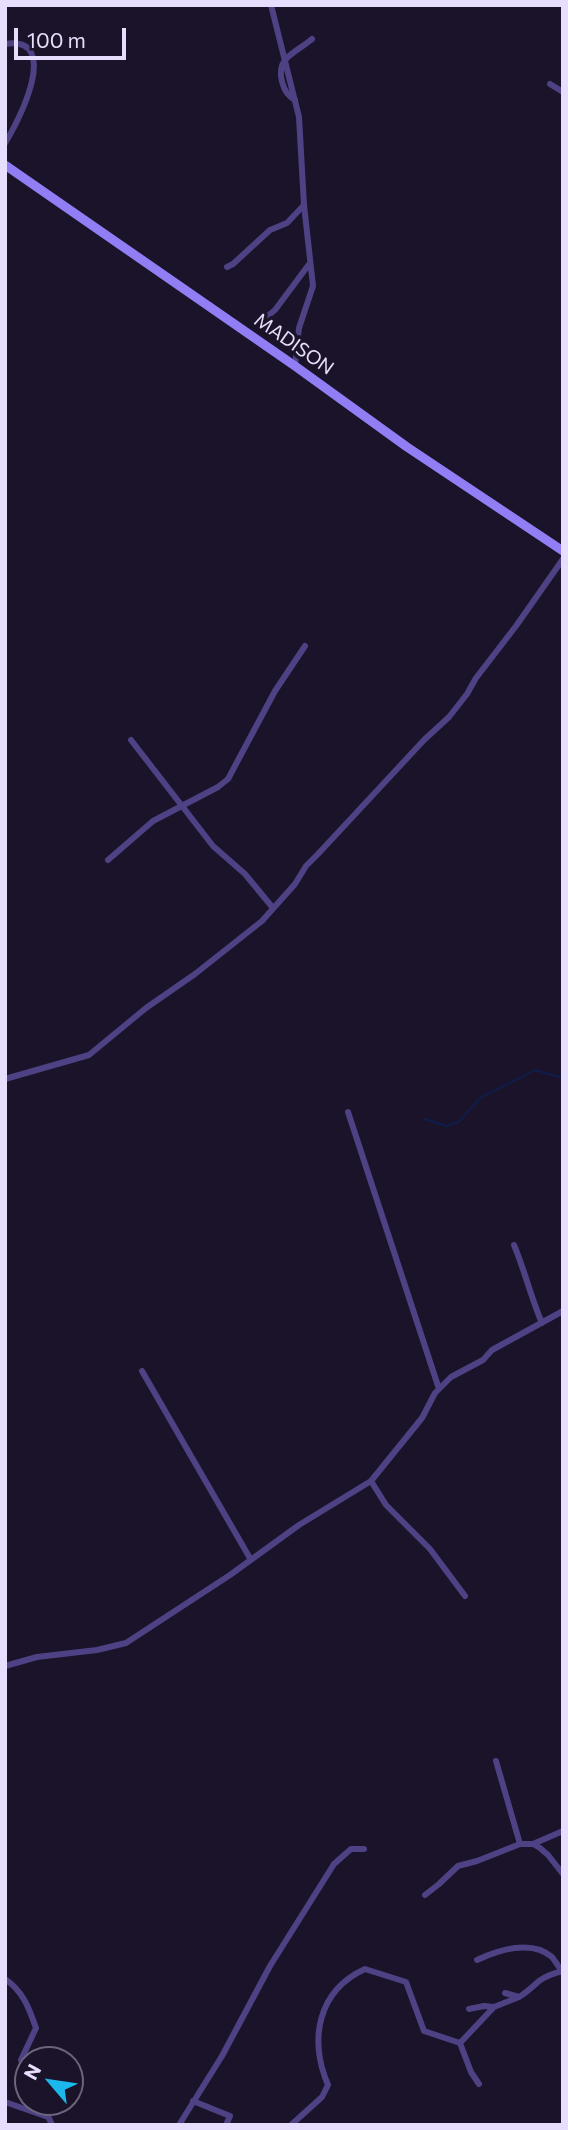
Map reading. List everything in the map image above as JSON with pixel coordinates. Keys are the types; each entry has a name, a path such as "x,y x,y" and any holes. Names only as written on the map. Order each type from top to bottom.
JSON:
{"street":[{"path":"271,5 299,117 304,205 313,286 299,328 295,366"},
{"path":"285,61 312,39"},
{"path":"5,44 16,43 24,46 34,62 33,79 25,106 5,143"},
{"path":"550,83 563,92"},
{"name":"MADISON","path":"5,165 407,447 563,551"},
{"path":"227,267 270,230 287,223 304,205"},
{"path":"264,319 275,310 310,263"},
{"path":"5,1079 89,1055 146,1008 195,974 262,921 317,854 449,717 563,559"},
{"path":"108,860 153,821 228,779 275,691 305,646"},
{"path":"131,740 213,846 245,874 273,908"},
{"path":"348,1112 439,1389"},
{"path":"514,1245 542,1323"},
{"path":"5,1666 37,1657 97,1650 127,1643 299,1525 370,1481 422,1418 435,1393 451,1377 483,1360 492,1350 563,1311"},
{"path":"142,1371 251,1560"},
{"path":"370,1481 386,1505 430,1549 465,1596"},
{"path":"496,1761 520,1844"},
{"path":"425,1895 458,1866 520,1844 533,1844 563,1831"},
{"path":"533,1844 548,1855 563,1874"},
{"path":"179,2125 222,2056 270,1966 334,1864 351,1849 364,1849"},
{"path":"460,2043 494,2007 519,1997 547,1976 562,1971 551,1956 530,1948 503,1949 477,1961"},
{"path":"291,2125 322,2097 328,2085 317,2052 321,2015 332,1994 348,1977 365,1969 406,1982 425,2031 460,2043"},
{"path":"5,1979 18,1988 36,2028 28,2046"},
{"path":"506,1993 519,1997"},
{"path":"469,2009 494,2007"},
{"path":"460,2043 471,2072 479,2084"},
{"path":"193,2101 230,2116 226,2125"},
{"path":"5,2102 48,2117 52,2125"}],"waterway":[{"path":"424,1119 447,1126 459,1122 480,1098 535,1070 563,1078"}]}
